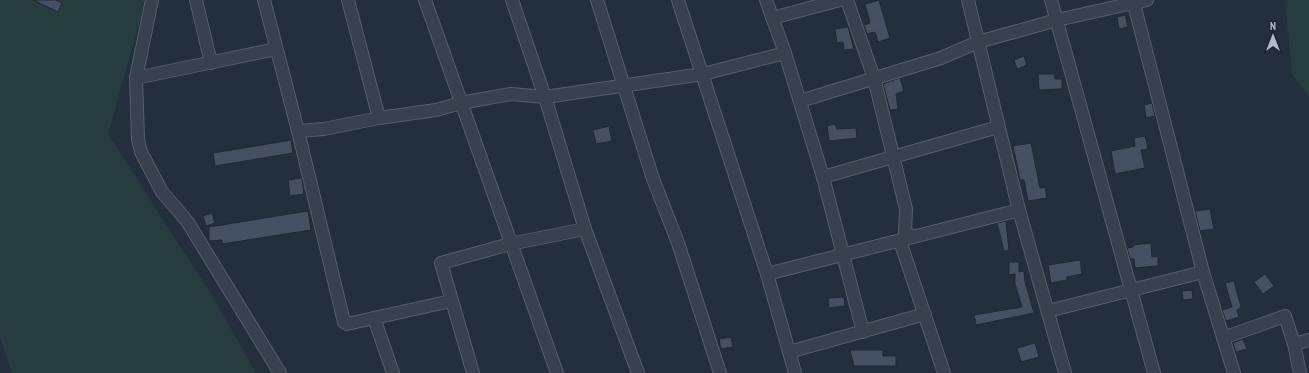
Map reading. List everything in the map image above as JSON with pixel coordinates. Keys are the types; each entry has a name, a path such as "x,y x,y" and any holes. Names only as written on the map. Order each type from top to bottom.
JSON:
{"street":[{"path":"152,0 136,78 138,139 141,152 162,192 187,221 280,373"},
{"path":"196,0 211,63"},
{"path":"264,0 298,131 344,322 346,324 451,301"},
{"path":"348,0 379,118"},
{"path":"425,0 510,244 557,373"},
{"path":"512,0 546,97 585,229 638,373"},
{"path":"597,0 652,176 678,243 720,373"},
{"path":"678,0 767,274 795,373"},
{"path":"766,0 785,53 823,177 863,332"},
{"path":"772,18 840,0"},
{"path":"847,0 874,78 892,157 906,209 905,232 913,237"},
{"path":"968,0 1019,210 1065,373"},
{"path":"1051,0 1154,373"},
{"path":"800,101 941,58 978,42 1057,20 1147,0"},
{"path":"1134,4 1203,272 1234,373"},
{"path":"136,78 276,49"},
{"path":"298,131 324,129 379,118 436,110 461,103 511,94 546,97 703,74 785,53"},
{"path":"823,177 998,127"},
{"path":"767,274 1019,210"},
{"path":"473,373 440,263 510,244 585,229"},
{"path":"900,241 944,373"},
{"path":"1048,311 1203,272"},
{"path":"789,352 925,314"},
{"path":"1223,338 1285,316 1294,344 1300,373"},
{"path":"374,318 393,373"},
{"path":"1294,344 1309,340"}],"green space":[{"path":"0,0 146,0 108,134 216,302 256,373 12,373 0,338"},
{"path":"1285,0 1309,0 1309,97 1292,74"}],"building":[{"path":"33,0 56,0 62,3 58,12"},
{"path":"879,0 890,38 878,42 875,32 867,34 864,25 870,23 865,4"},
{"path":"1125,15 1128,27 1119,29 1117,17"},
{"path":"848,27 854,49 844,50 843,42 837,43 835,29"},
{"path":"1024,56 1027,65 1017,69 1014,60"},
{"path":"1038,74 1054,74 1055,79 1062,79 1062,89 1039,90"},
{"path":"900,78 904,91 896,94 898,109 890,110 883,84"},
{"path":"1152,103 1155,116 1146,118 1144,105"},
{"path":"835,124 837,129 856,128 857,138 829,141 827,126"},
{"path":"609,126 612,141 596,144 593,130"},
{"path":"1145,136 1148,149 1141,150 1145,168 1115,174 1111,151 1135,146 1134,138"},
{"path":"291,140 293,153 215,166 213,153"},
{"path":"1031,143 1040,188 1045,187 1047,198 1028,201 1024,180 1020,180 1013,146"},
{"path":"302,178 304,194 290,196 288,180"},
{"path":"1210,209 1214,229 1200,231 1195,211"},
{"path":"308,211 311,230 222,244 222,240 209,241 209,227"},
{"path":"212,213 215,223 206,226 203,216"},
{"path":"1006,221 1009,250 1004,251 997,223"},
{"path":"1151,243 1152,257 1158,256 1158,266 1135,268 1134,259 1130,259 1127,248 1133,247 1133,245"},
{"path":"1080,260 1082,274 1067,277 1067,280 1051,283 1048,265"},
{"path":"1009,262 1019,262 1019,272 1024,271 1025,282 1034,313 976,325 974,315 1022,307 1015,284 1015,274 1009,275"},
{"path":"1265,274 1274,286 1263,294 1254,282"},
{"path":"1234,281 1241,307 1237,310 1239,317 1226,321 1222,310 1232,307 1225,283"},
{"path":"1192,290 1193,299 1183,300 1182,291"},
{"path":"844,297 845,306 829,308 828,298"},
{"path":"731,337 733,347 721,349 719,339"},
{"path":"1243,339 1247,349 1236,352 1233,343"},
{"path":"1035,343 1039,357 1021,362 1017,348"},
{"path":"850,350 883,350 883,356 896,356 896,366 854,366"}]}
